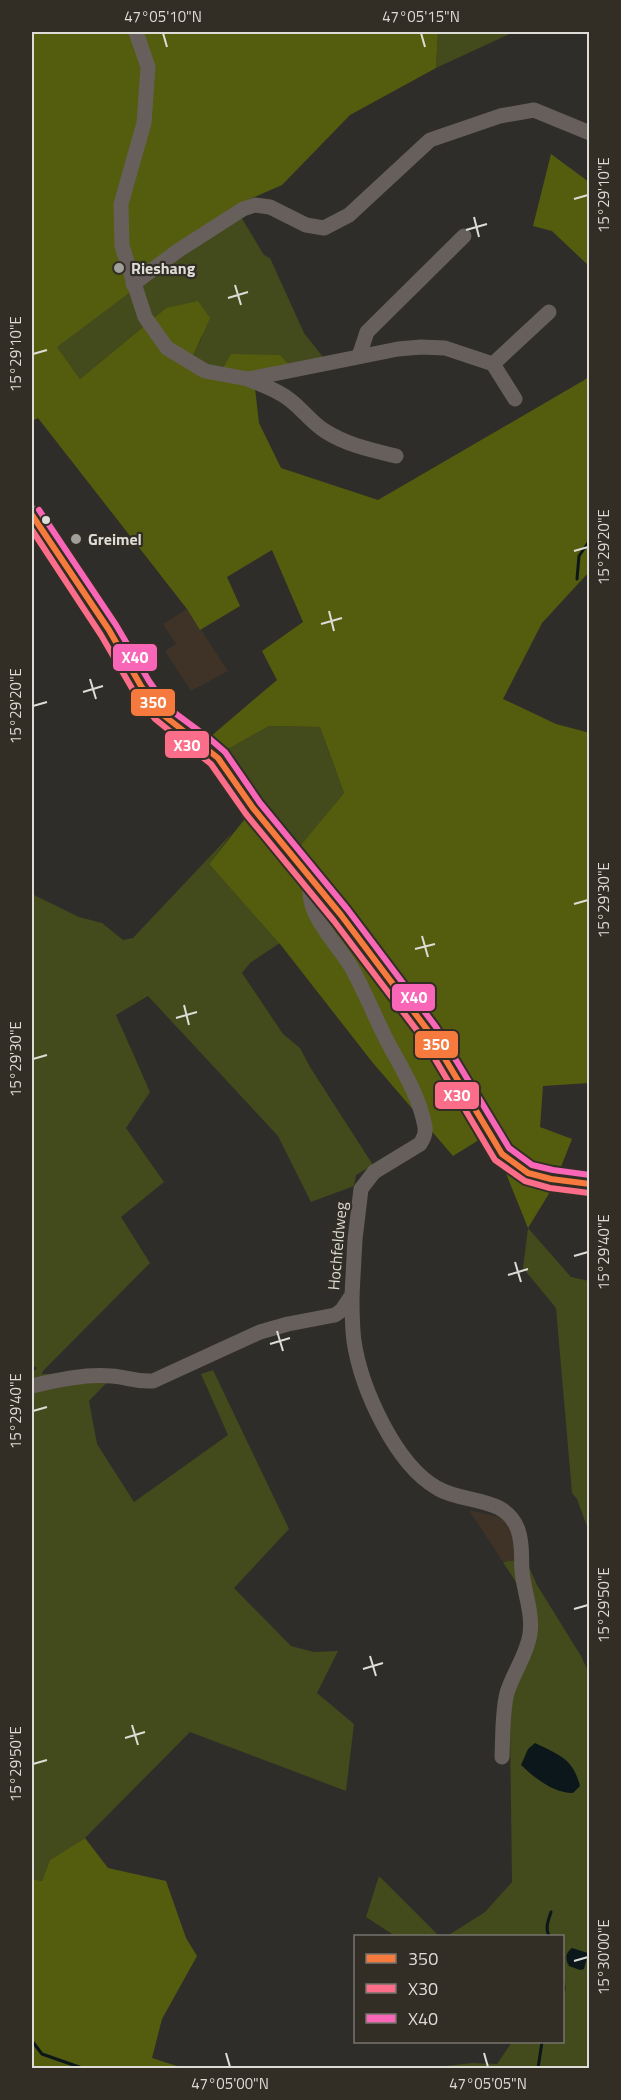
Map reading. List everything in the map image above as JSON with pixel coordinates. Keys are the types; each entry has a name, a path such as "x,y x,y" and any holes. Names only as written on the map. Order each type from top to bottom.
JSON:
{"main road":[{"path":"32,515 110,630 141,686 162,714 218,758 253,808 341,915 429,1032 502,1154 528,1173 551,1179 590,1184"}],"street":[{"path":"136,32 148,67 144,123 121,204 122,246 145,318 166,348 205,371 248,379 278,391 290,399 323,430 340,440 396,456"},
{"path":"134,284 179,250 243,208 255,205 270,207 306,225 324,228 350,215 430,140 500,116 534,110 590,133"},
{"path":"359,357 367,332 464,236"},
{"path":"493,364 549,312"},
{"path":"248,379 398,349 445,348 493,364 514,399"},
{"name":"Hochfeldweg","path":"32,1386 88,1376 112,1376 136,1382 153,1381 260,1332 326,1317 342,1310 352,1295 355,1239 362,1189 374,1172 420,1144 424,1139 425,1127 411,1086 354,972 321,924 310,902 311,880"},
{"path":"352,1295 354,1342"},
{"path":"326,1317 338,1322 348,1330 377,1412 389,1434 418,1474 438,1489 496,1505 518,1528 523,1549 522,1569 530,1613 530,1633 526,1650 507,1692 502,1757"}],"shaded area":[{"path":"187,609 228,671 191,691 165,651 176,644 163,624"},
{"path":"469,1510 512,1520 529,1567 517,1560 503,1562"},
{"path":"535,1743 558,1754 569,1763 580,1786 573,1793 551,1788 521,1765 528,1749"},
{"path":"572,1948 588,1953 584,1969 569,1966 566,1956"}],"green space":[{"path":"35,32 438,32 436,68 350,115 282,185 236,205 144,282 57,347 80,379 166,308 198,301 210,318 192,358 222,370 231,354 280,355 289,365 254,379 259,423 281,468 378,500 586,379 589,374 589,572 542,623 503,699 556,724 590,733 589,1083 543,1086 540,1127 572,1139 553,1187 528,1228 505,1171 482,1138 453,1156 373,1063 280,944 209,864 248,815 287,862 344,793 320,727 269,726 223,752 210,737 277,680 262,651 303,622 272,550 227,577 240,606 200,630 187,609 38,418 32,421 32,34"},
{"path":"438,32 514,32 436,68"},
{"path":"551,154 589,182 589,266 552,231 533,226"},
{"path":"241,217 264,255 270,258 304,333 323,357 289,365 222,370 192,358 202,337 166,308 80,379 56,346 144,282"},
{"path":"269,726 320,727 344,793 301,846 223,752"},
{"path":"233,832 209,864 280,943 250,963 242,973 283,1034 300,1048 373,1165 356,1175 354,1186 311,1202 278,1136 148,996 116,1015 150,1092 126,1128 164,1182 121,1217 150,1263 42,1374 116,1373 89,1401 97,1444 134,1502 228,1435 201,1374 213,1370 289,1529 234,1588 291,1646 314,1652 338,1651 317,1693 354,1724 346,1791 190,1732 85,1838 50,1860 42,1881 32,1879 32,1373 37,1368 32,1365 32,894 79,917 102,923 123,940 133,938"},
{"path":"528,1228 571,1277 589,1281 589,1532 577,1499 572,1493 556,1308 523,1268"},
{"path":"517,1560 529,1567 537,1585 589,1673 589,2068 428,2068 472,2063 497,2064 511,2043 564,2043 564,1935 449,1935 485,1912 512,1882 510,1730 497,1723 520,1658 525,1624 520,1591 503,1562"},
{"path":"85,1838 108,1868 166,1881 186,1938 197,1956 162,2019 152,2058 183,2068 32,2068 32,1879 42,1881 50,1860"},
{"path":"379,1876 438,1935 393,1935 366,1917"}],"waterway":[{"path":"577,579 579,556 590,540"},
{"path":"549,1935 547,1927 551,1912"},
{"path":"32,2041 42,2054 82,2068"},
{"path":"538,2068 542,2043"}],"transit line":[{"name":"X40","path":"39,510 168,708 225,752 260,803 348,910 436,1027 509,1148 532,1165 590,1175"},
{"name":"350","path":"32,515 109,630 141,686 162,714 218,758 253,808 341,915 429,1032 502,1154 528,1173 551,1179 590,1184"},
{"name":"X30","path":"32,530 101,635 133,690 155,719 211,764 246,814 334,921 422,1037 495,1160 525,1181 550,1188 589,1193"}],"place":[{"name":"Rieshang","path":"119,268"},
{"name":"Greimel","path":"76,539"}]}
